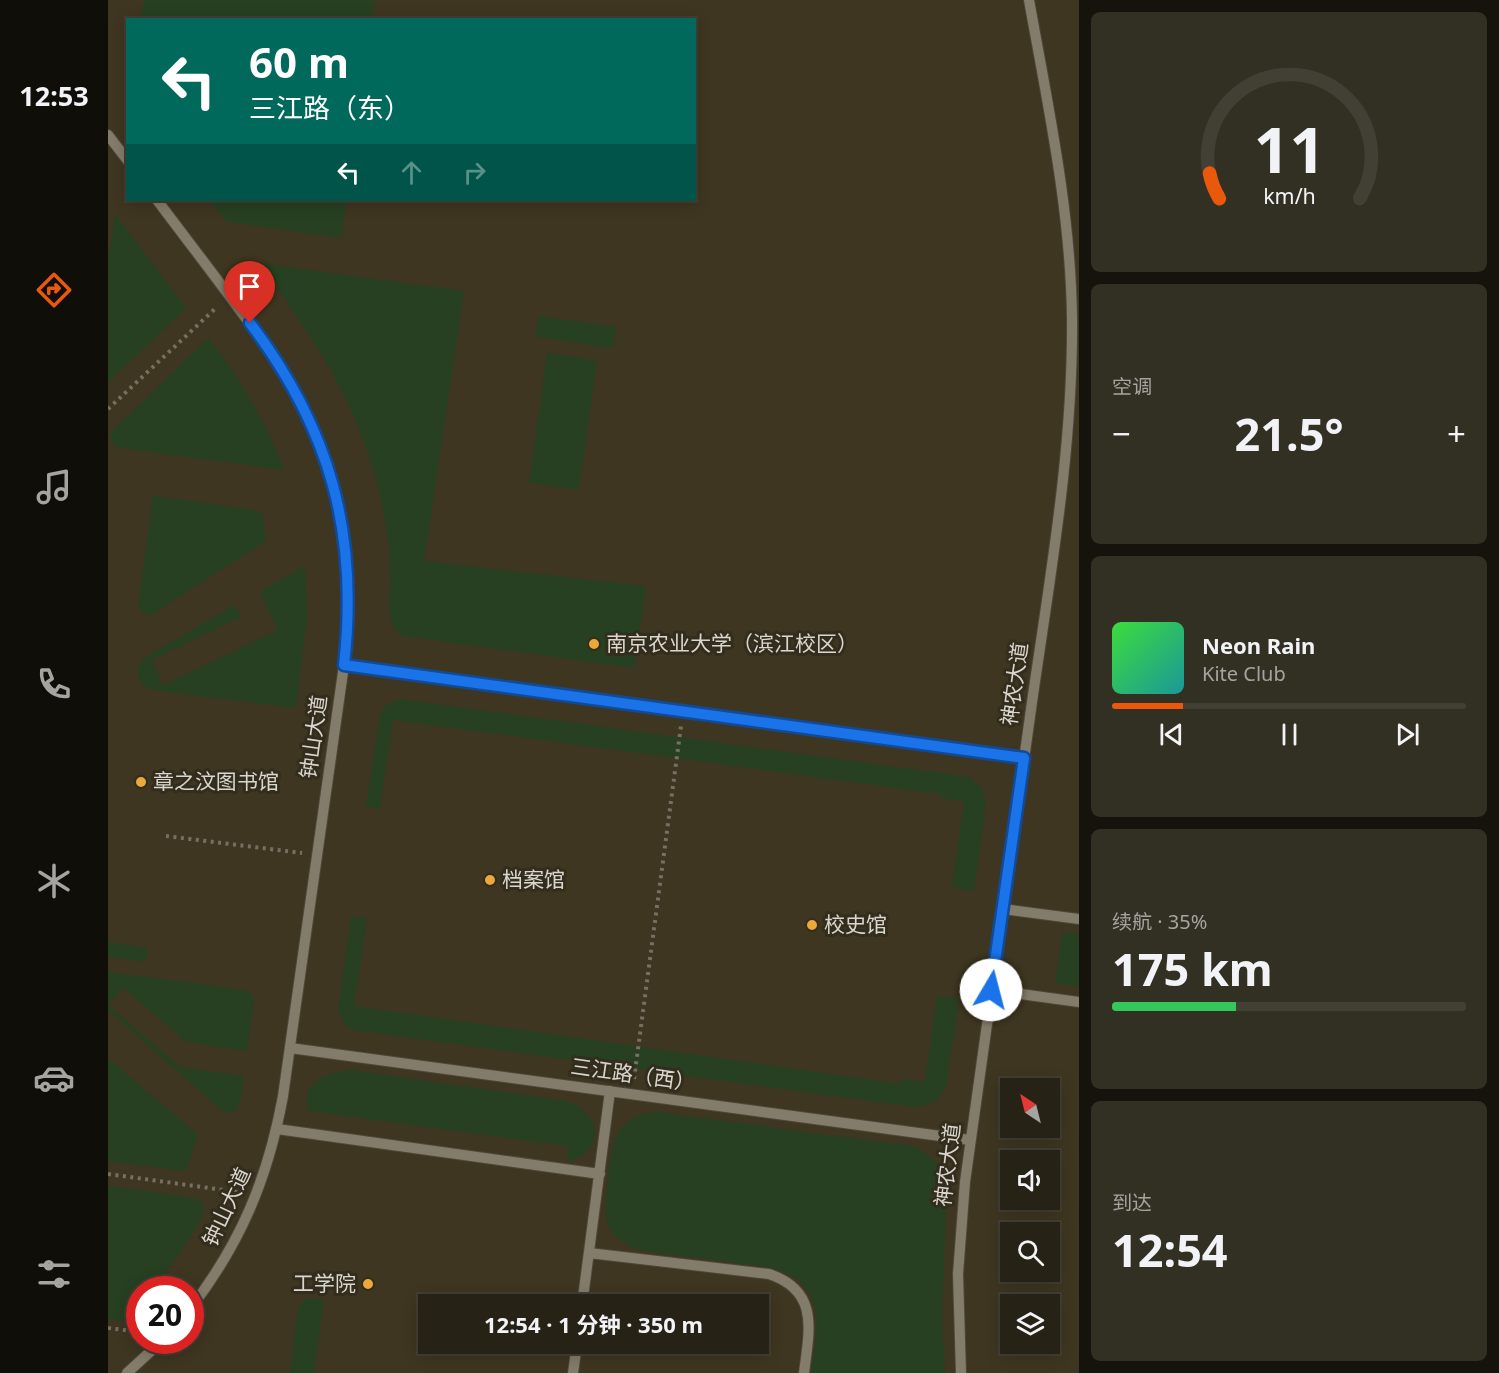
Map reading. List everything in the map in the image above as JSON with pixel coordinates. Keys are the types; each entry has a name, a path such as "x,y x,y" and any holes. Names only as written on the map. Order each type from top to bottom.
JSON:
{"lane":[{"name":"神农大道","path":"961,1373 958,1274 961,1216 1065,463 1070,406 1072,329 1064,208 1029,0"},
{"path":"108,135 126,158"},
{"name":"钟山大道","path":"158,201 280,365 298,395 313,426 328,468 342,524 347,558 348,626 344,665 277,1130 257,1195 243,1227 227,1257 204,1289"},
{"path":"344,665 1024,758"},
{"path":"1003,909 1079,919"},
{"path":"991,990 1079,1002"},
{"name":"三江路（西）","path":"290,1048 970,1140"},
{"path":"583,1294 610,1091"},
{"path":"277,1130 600,1174"},
{"path":"589,1253 769,1274 782,1278 800,1294 808,1312 809,1332 804,1373"},
{"path":"127,1373 148,1354"},
{"path":"573,1373 576,1354"}],"path":[{"path":"108,409 229,295"},
{"path":"632,1094 683,711"},
{"path":"166,836 318,855"},
{"path":"108,1174 257,1195"},
{"path":"108,1328 126,1330"}],"shaded area":[{"name":"南京农业大学（滨江校区）","path":"108,0 1079,0 1079,1373 108,1373"}],"green space":[{"path":"144,0 375,0 372,18 141,18"},
{"path":"210,201 347,201 341,238 227,222"},
{"path":"115,214 186,308 108,383 108,262"},
{"path":"259,263 464,291 424,561 646,586 635,668 409,637 401,635 393,627 390,612 390,565 385,519 372,466 361,434 334,375"},
{"path":"539,316 616,327 613,348 536,337"},
{"path":"208,338 251,401 285,470 120,448 112,441 112,431"},
{"path":"547,353 597,360 579,490 529,483"},
{"path":"153,496 257,510 262,515 266,541 153,614 145,614 138,605"},
{"path":"305,565 307,617 296,708 154,690 141,683 138,668 144,658 235,605 241,617 152,660 163,685 278,630 260,592"},
{"path":"400,699 970,777 983,790 986,803 974,891 952,888 964,802 941,798 941,794 393,720 380,809 366,807 380,714 386,705"},
{"path":"351,917 367,918 354,1006 900,1084 902,1079 925,1082 937,996 959,999 946,1087 941,1096 933,1102 914,1107 353,1030 344,1024 338,1010"},
{"path":"1062,932 1079,934 1079,986 1055,983"},
{"path":"108,942 148,948 146,962 108,957"},
{"path":"108,972 245,990 251,994 254,1001 247,1051 186,1042 124,988 108,1005"},
{"path":"108,1005 180,1067 244,1076 240,1104 235,1111 223,1112 108,1010"},
{"path":"108,1058 196,1133 197,1139 186,1170 108,1161"},
{"path":"350,1070 567,1101 579,1107 593,1123 594,1141 580,1157 567,1162 568,1146 309,1111 307,1101 311,1086 324,1076"},
{"path":"657,1112 913,1146 932,1158 944,1174 947,1188 942,1316 945,1373 811,1373 816,1322 809,1293 800,1282 786,1273 766,1267 639,1250 617,1238 607,1222 605,1202 614,1143 618,1133 631,1119"},
{"path":"108,1186 195,1198 202,1202 203,1214 198,1224 162,1276 126,1276 126,1318 123,1321 108,1319"},
{"path":"308,1298 324,1300 314,1373 290,1373 298,1309 301,1302"}],"place":[{"name":"南京农业大学（滨江校区）","path":"594,644"},
{"name":"章之汶图书馆","path":"141,782"},
{"name":"档案馆","path":"490,880"},
{"name":"校史馆","path":"812,925"},
{"name":"工学院","path":"368,1284"}],"route":[{"path":"250,323 298,395 313,426 335,490 347,558 349,592 344,665 1024,758 991,990"}]}
